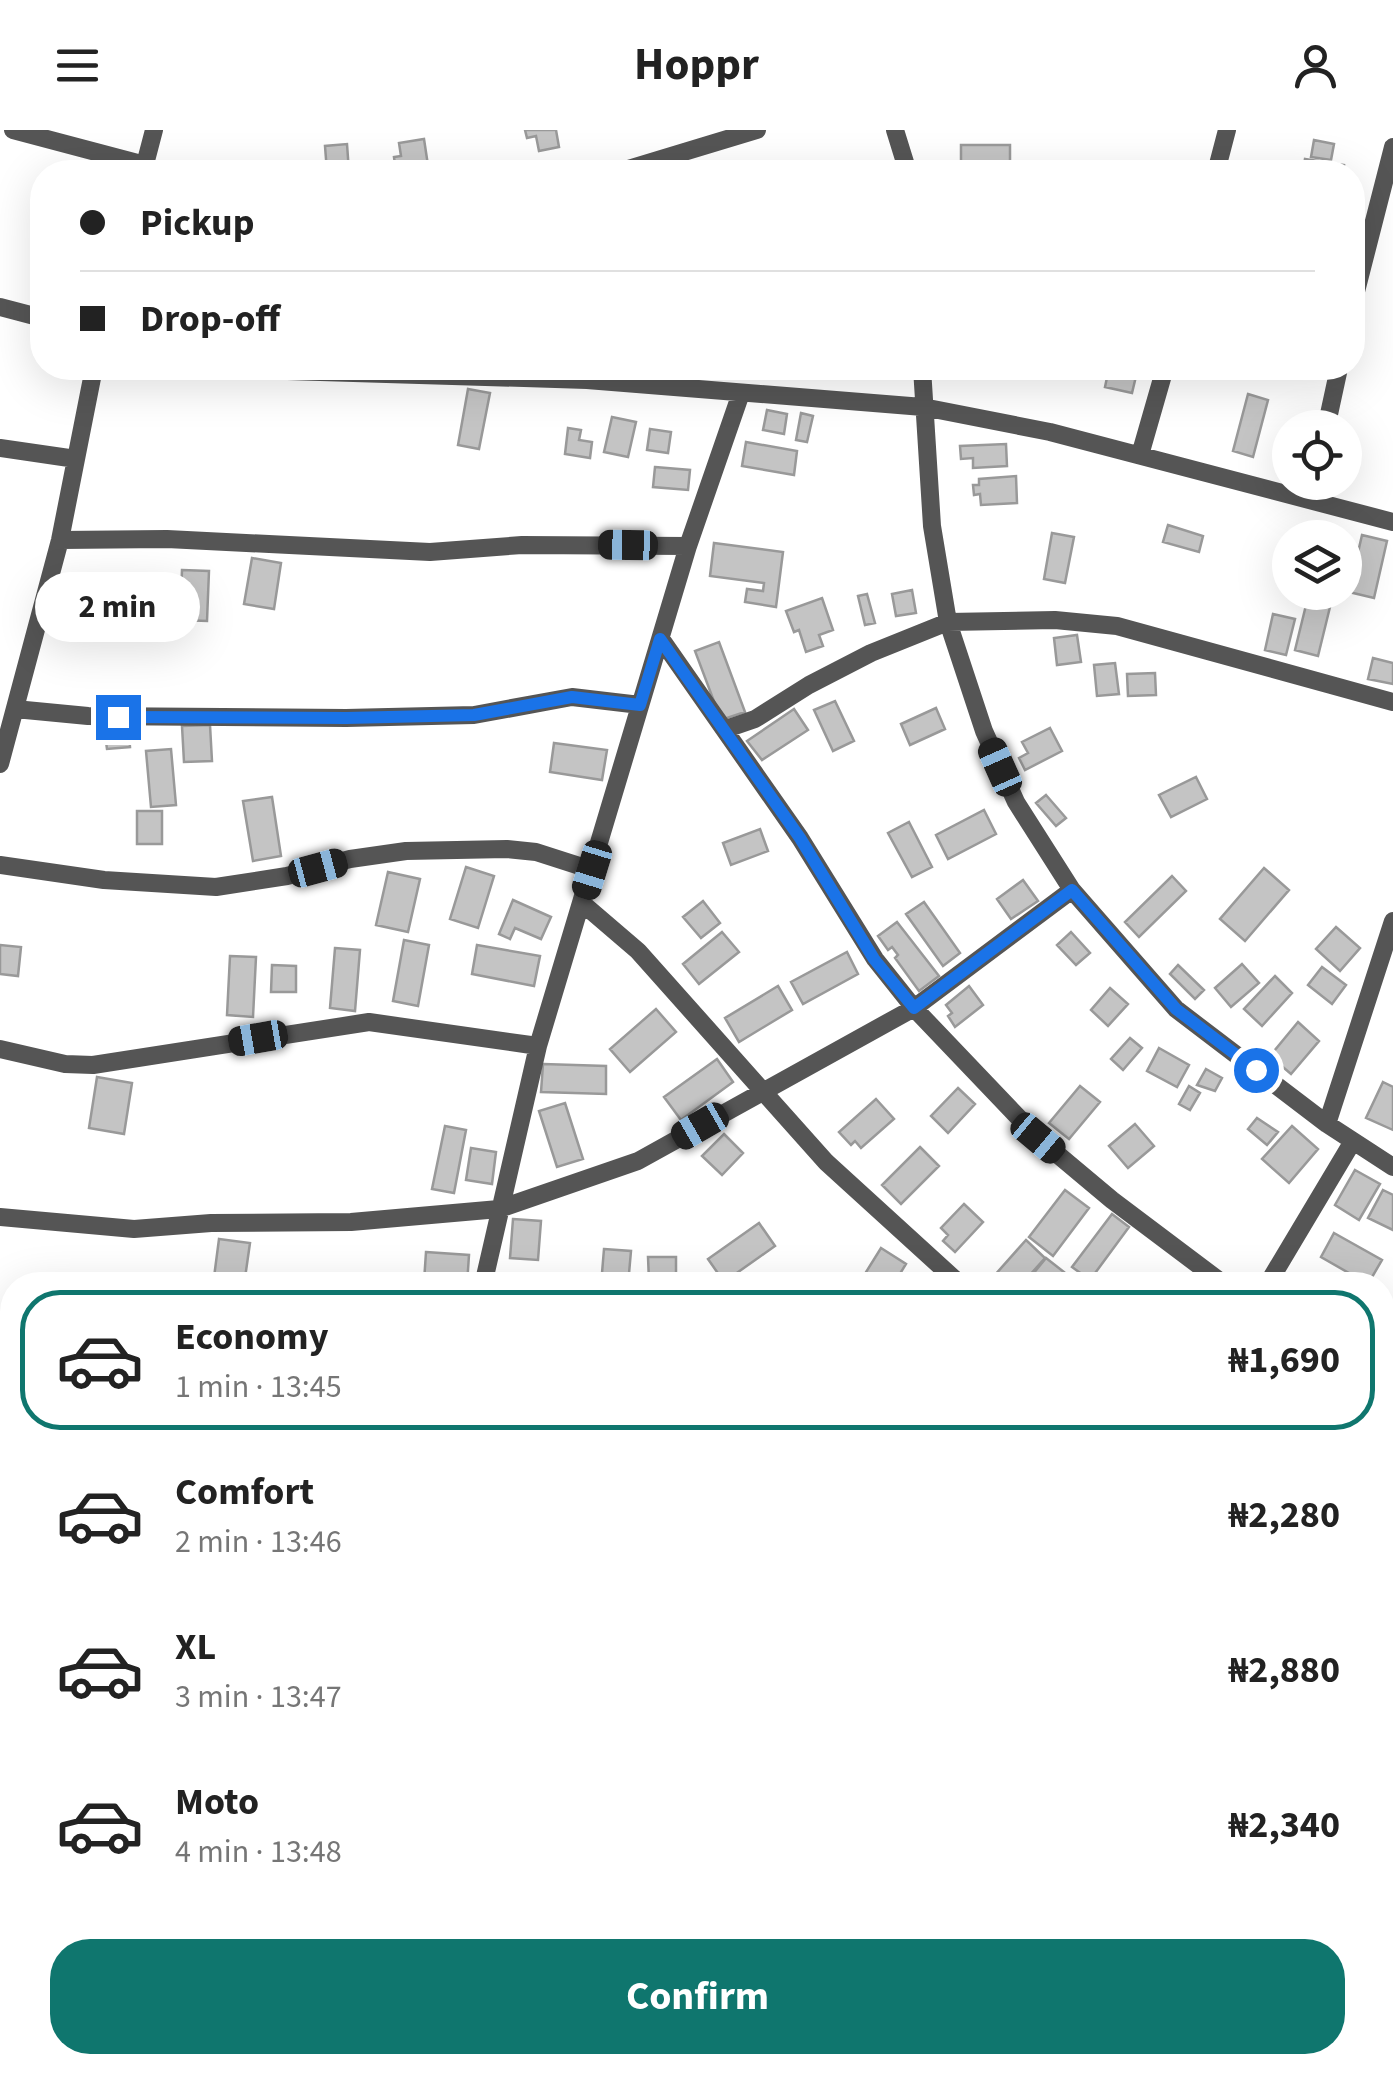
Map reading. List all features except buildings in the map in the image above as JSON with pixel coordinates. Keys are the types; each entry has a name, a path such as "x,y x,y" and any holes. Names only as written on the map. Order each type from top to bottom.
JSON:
{"street":[{"path":"13,130 114,160"},
{"path":"146,160 154,130"},
{"path":"658,160 758,130"},
{"path":"895,130 904,160"},
{"path":"1219,160 1227,130"},
{"path":"1365,257 1393,147"},
{"path":"0,307 30,315"},
{"path":"0,764 60,540 92,380"},
{"path":"587,380 923,407 1272,482"},
{"path":"922,380 932,526 948,622 984,731 1016,802 1072,890 1176,1009 1327,1124 1393,1167"},
{"path":"1140,455 1162,380"},
{"path":"1330,410 1336,380"},
{"path":"486,1272 538,1046 688,546 741,393"},
{"path":"0,448 76,459"},
{"path":"1336,500 1393,522"},
{"path":"60,540 167,539 430,552 522,545 688,546"},
{"path":"726,729 755,719 871,653 948,622 1056,620 1117,626 1393,702"},
{"path":"660,639 800,838 874,959 914,1008 1038,1138 1112,1200 1209,1272"},
{"path":"15,709 88,716 346,718 488,714 572,697 640,705"},
{"path":"0,865 104,880 216,887 406,850 506,848 536,852 592,870"},
{"path":"0,1217 134,1230 211,1223 351,1222 499,1208 638,1161 914,1008 1072,890"},
{"path":"582,903 638,951 826,1162 947,1272"},
{"path":"1327,1124 1393,921"},
{"path":"0,1049 65,1064 94,1065 369,1022 538,1046"},
{"path":"1275,1272 1353,1141"}],"route":[{"path":"118,717 474,715 572,697 640,705 660,639 800,838 874,959 914,1008 1072,890 1176,1009 1256,1070"}]}
